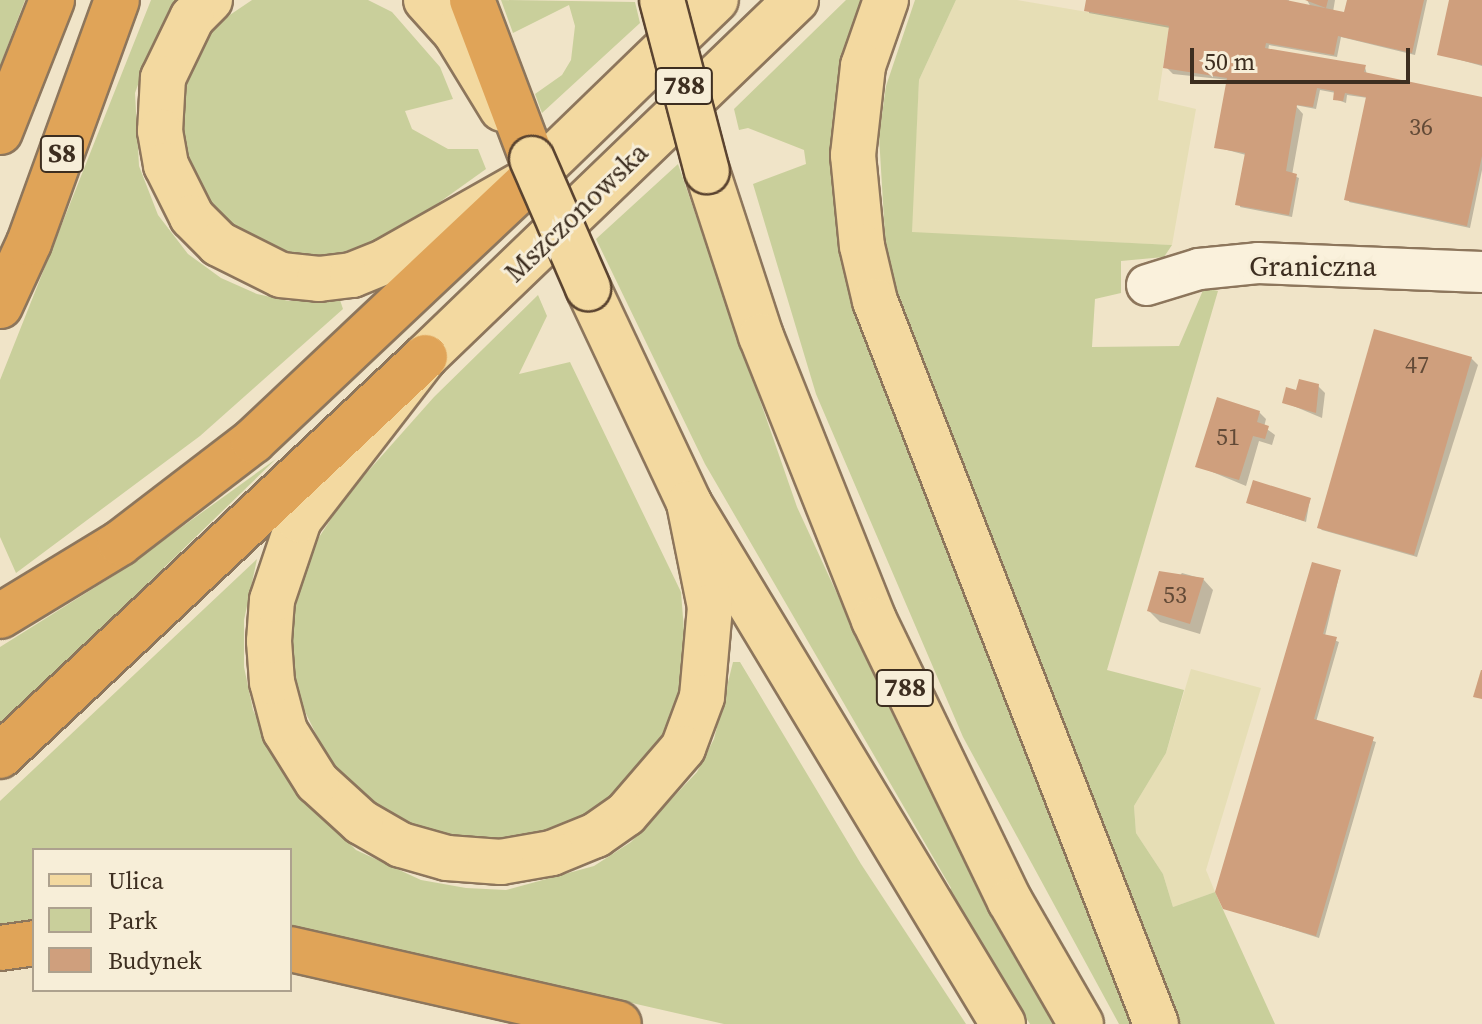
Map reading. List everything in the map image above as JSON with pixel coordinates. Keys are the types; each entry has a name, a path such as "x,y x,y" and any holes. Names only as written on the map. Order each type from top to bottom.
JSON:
{"highway":[{"name":"S8","path":"0,132 52,0"},
{"name":"S8","path":"0,306 39,215 117,0"},
{"path":"0,616 120,543 253,441 532,168 487,67 472,0"},
{"path":"0,756 425,357"},
{"path":"0,948 32,943"},
{"path":"292,949 619,1024"}],"main road":[{"path":"210,0 192,18 163,78 160,131 166,165 192,217 219,244 246,261 281,275 352,275 386,261 532,168 716,0"},
{"path":"426,0 487,67"},
{"name":"788","path":"662,0 707,171 766,350 874,620 1003,888 1081,1024"},
{"name":"Mszczonowska","path":"689,503 704,563 710,654 702,697 683,748 649,793 596,835 552,853 501,862 447,858 401,845 361,822 317,782 285,731 272,682 269,641 272,600 299,520 425,357 796,0"},
{"path":"886,0 863,66 853,155 862,246 875,301 1156,1024"},
{"path":"532,168 689,503 1003,1024"}],"street":[{"name":"Graniczna","path":"1147,285 1199,269 1258,263 1482,272"}],"shaded area":[{"path":"956,0 1017,0 1169,26 1158,100 1196,109 1172,245 911,233 919,80"},
{"path":"1191,669 1261,688 1206,870 1215,892 1173,907 1163,874 1136,833 1134,806 1166,753"}],"green space":[{"path":"0,0 25,0 0,66"},
{"path":"151,0 184,0 150,51 135,93 139,166 158,215 188,254 221,278 257,294 289,301 340,300 343,309 200,436 16,573 0,537 0,380"},
{"path":"252,0 368,0 392,12 440,67 453,99 405,111 412,129 448,149 478,149 486,169 395,234 340,253 310,256 272,249 216,217 179,153 178,91 209,29"},
{"path":"501,0 635,2 640,23 542,113 535,94 562,75 571,60 575,26 569,5 513,33"},
{"path":"846,0 864,0 835,124 834,186 842,246 1131,1024 1119,1024 963,737 816,394 753,184 806,164 804,150 748,128 739,130 734,109"},
{"path":"915,0 956,0 919,80 912,232 1172,245 1164,257 1121,261 1121,293 1095,299 1092,347 1179,346 1204,288 1218,291 1107,670 1184,690 1166,753 1134,806 1136,833 1163,874 1173,907 1215,892 1275,1024 1176,1024 895,299 886,253 879,136 886,86"},
{"path":"678,164 797,507 904,739 1007,944 1055,1024 1030,1024 946,896 951,888 705,464 596,239"},
{"path":"538,295 547,316 519,374 570,362 681,592 686,656 677,712 664,741 617,793 579,821 524,840 455,838 402,821 369,801 332,767 295,691 288,634 312,548 346,496 434,397"},
{"path":"276,459 0,723 0,647 118,573"},
{"path":"257,559 244,620 244,667 253,710 288,781 356,850 421,880 466,888 506,890 594,866 631,842 697,772 714,739 733,662 740,662 861,864 966,1024 724,1024 292,925 292,848 32,848 32,920 0,926 0,801"}],"building":[{"path":"1086,0 1286,0 1344,12 1347,0 1424,0 1412,53 1338,36 1334,55 1266,43 1265,48 1366,65 1364,72 1482,97 1482,156 1467,226 1344,200 1366,97 1345,93 1343,101 1333,100 1334,91 1317,88 1313,107 1297,105 1286,171 1297,174 1289,215 1235,205 1245,153 1214,148 1227,78 1163,68 1169,26 1084,11"},
{"path":"1305,0 1328,0 1326,8"},
{"path":"1449,0 1482,0 1482,65 1437,55"},
{"path":"1374,329 1472,357 1414,555 1317,528"},
{"path":"1299,379 1319,384 1316,413 1282,403 1286,387 1296,390"},
{"path":"1217,397 1260,411 1257,422 1269,426 1265,439 1253,436 1239,480 1195,467"},
{"path":"1253,480 1311,498 1304,521 1246,503"},
{"path":"1312,562 1341,570 1323,634 1337,637 1314,719 1374,737 1316,936 1223,909 1215,892"},
{"path":"1159,571 1204,578 1190,624 1147,611"},
{"path":"1482,670 1482,699 1473,697"}]}
